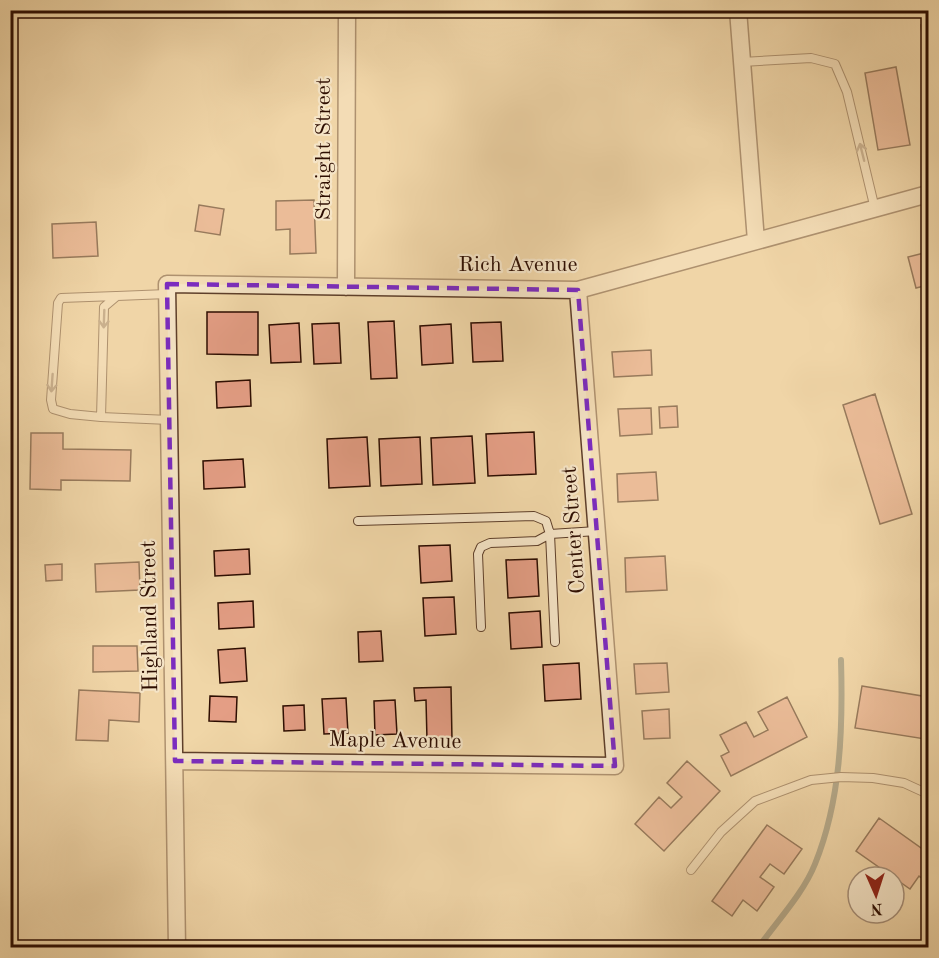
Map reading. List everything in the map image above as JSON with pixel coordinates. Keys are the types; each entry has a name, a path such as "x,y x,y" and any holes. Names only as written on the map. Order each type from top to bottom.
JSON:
{"street":[{"name":"Straight Street","path":"346,287 347,10"},
{"path":"738,10 756,241"},
{"name":"Rich Avenue","path":"167,289 346,287 578,290 928,194"},
{"name":"Highland Street","path":"167,289 177,948"},
{"name":"Center Street","path":"578,290 615,766"},
{"name":"Maple Avenue","path":"175,761 615,766"}],"lane":[{"path":"742,62 811,58 835,64 847,92 875,208"},
{"path":"167,289 117,296 61,298 58,303 51,400 53,409 70,414 169,420"},
{"path":"101,417 104,307 117,296"},
{"path":"358,521 534,516 546,521 550,534 555,642"},
{"path":"481,627 478,554 482,547 490,543 537,541 550,534 597,531"},
{"path":"691,870 721,832 755,801 811,780 842,777 873,778 904,783 928,795"}],"highlighted area":[{"path":"167,284 578,290 615,766 175,761"}],"building":[{"path":"928,24 928,76 926,76 921,25"},
{"path":"896,67 910,145 878,150 865,73"},
{"path":"314,200 316,253 290,254 290,229 276,230 276,201"},
{"path":"199,205 224,209 220,235 195,231"},
{"path":"96,222 98,256 53,258 52,224"},
{"path":"928,252 928,285 916,288 908,257"},
{"path":"207,312 258,312 258,355 207,354"},
{"path":"394,321 397,378 371,379 368,322"},
{"path":"501,322 503,361 473,362 471,323"},
{"path":"299,323 301,362 271,363 269,325"},
{"path":"339,323 341,363 314,364 312,324"},
{"path":"451,324 453,363 422,365 420,326"},
{"path":"651,350 652,375 614,377 612,352"},
{"path":"250,380 251,406 217,408 216,382"},
{"path":"875,394 912,514 880,524 843,405"},
{"path":"677,406 678,427 660,428 659,407"},
{"path":"651,408 652,434 620,436 618,409"},
{"path":"534,432 536,474 488,476 486,434"},
{"path":"31,433 63,433 63,449 131,450 130,481 61,480 61,490 30,489"},
{"path":"472,436 475,483 433,485 431,438"},
{"path":"367,437 370,486 329,488 327,439"},
{"path":"420,437 422,484 381,486 379,439"},
{"path":"243,459 245,487 204,489 203,461"},
{"path":"656,472 658,500 618,502 617,474"},
{"path":"450,545 452,581 421,583 419,546"},
{"path":"249,549 250,574 215,576 214,551"},
{"path":"665,556 667,590 626,592 625,558"},
{"path":"537,559 539,596 508,598 506,560"},
{"path":"139,562 140,590 96,592 95,564"},
{"path":"62,564 62,580 46,581 45,565"},
{"path":"454,597 456,634 425,636 423,598"},
{"path":"253,601 254,627 219,629 218,603"},
{"path":"540,611 542,647 511,649 509,613"},
{"path":"381,631 383,661 359,662 358,632"},
{"path":"93,646 137,646 138,671 93,672"},
{"path":"245,648 247,681 220,683 218,650"},
{"path":"579,663 581,699 545,701 543,665"},
{"path":"667,663 669,692 636,694 634,664"},
{"path":"862,686 928,697 925,739 855,728"},
{"path":"451,687 452,740 427,740 426,700 415,701 414,688"},
{"path":"79,690 140,693 139,722 109,720 108,741 76,740"},
{"path":"210,696 237,697 236,722 209,721"},
{"path":"787,697 807,737 731,776 721,756 729,752 720,735 746,722 754,737 768,730 758,712"},
{"path":"346,698 348,733 324,734 322,699"},
{"path":"395,700 397,734 375,735 374,701"},
{"path":"304,705 305,730 284,731 283,706"},
{"path":"669,709 670,738 644,739 642,711"},
{"path":"687,761 720,791 664,851 635,824 659,797 671,808 682,797 667,783"},
{"path":"879,818 928,853 928,883 919,876 910,889 906,886 906,865 876,865 856,851"},
{"path":"767,825 802,849 784,874 770,864 760,877 774,887 757,911 743,900 732,916 712,901"}],"waterway":[{"path":"758,948 804,886 824,840 835,789 841,738 841,660"}]}
